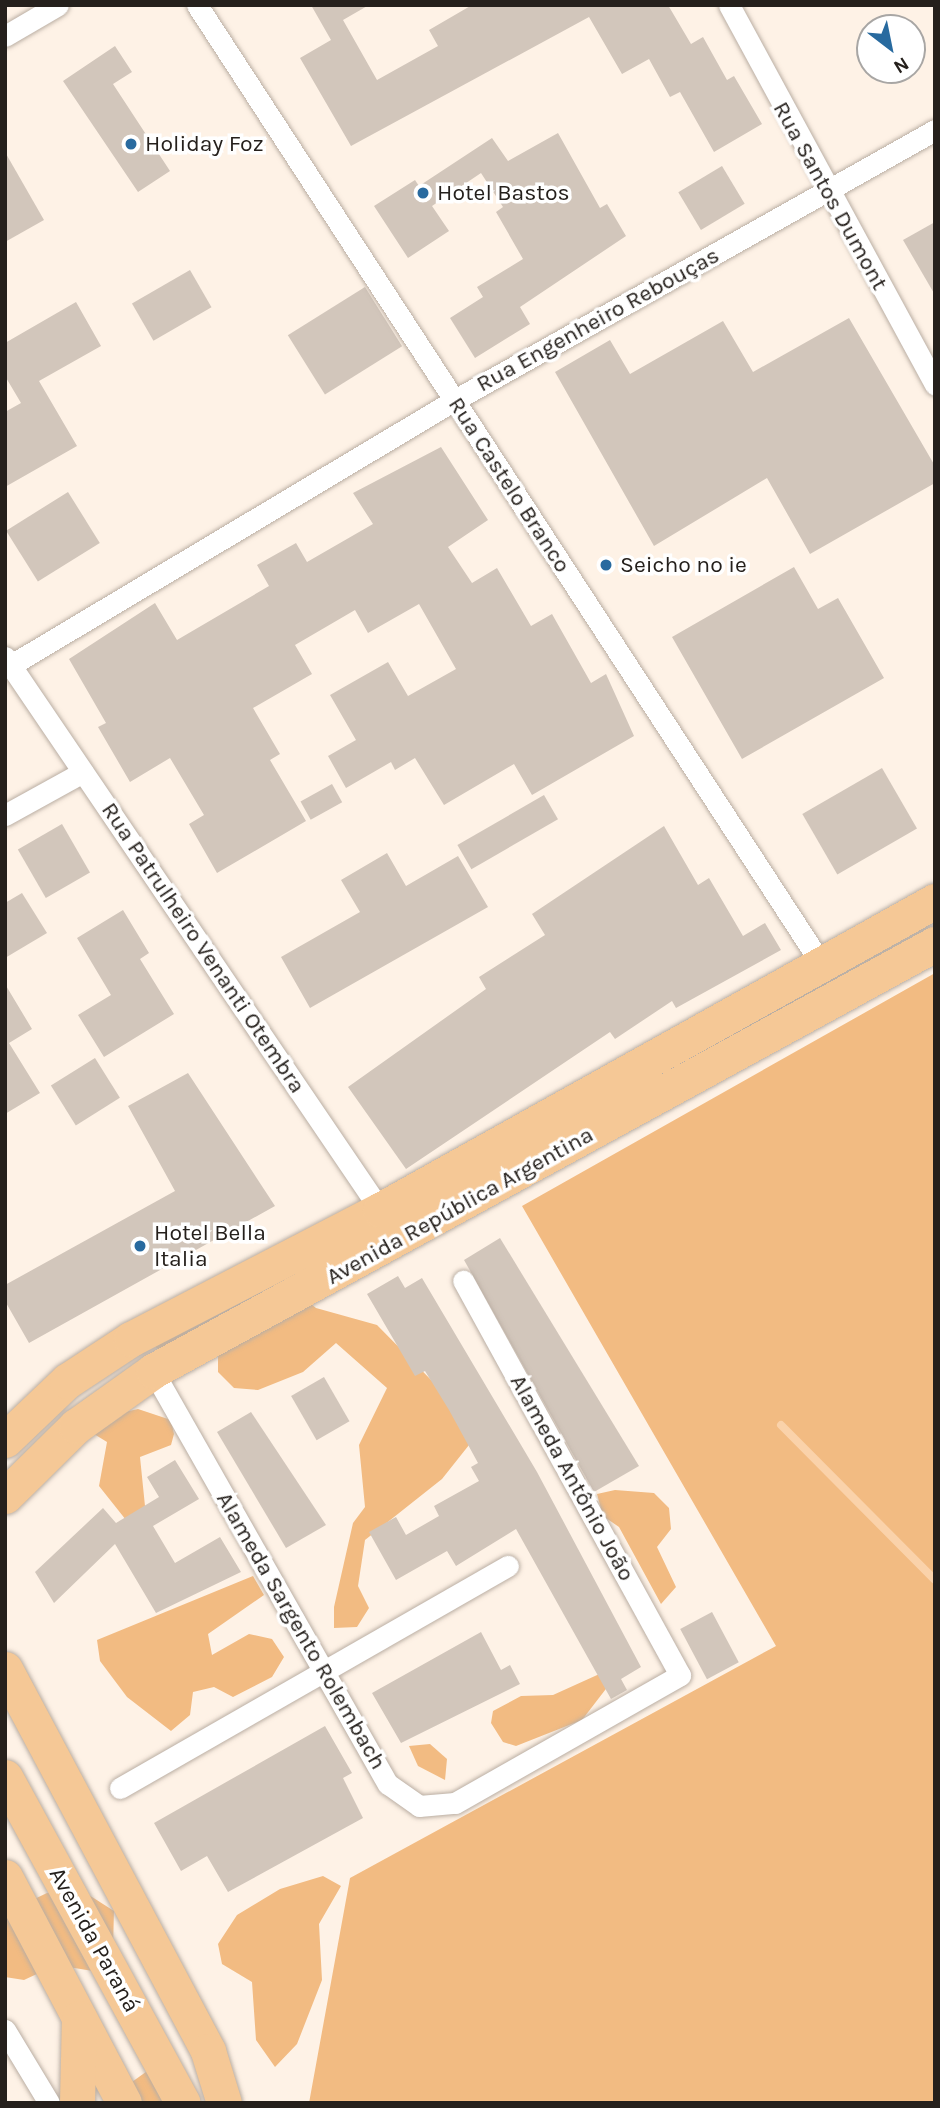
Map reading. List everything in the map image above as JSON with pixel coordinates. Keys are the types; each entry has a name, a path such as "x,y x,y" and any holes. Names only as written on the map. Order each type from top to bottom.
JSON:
{"main road":[{"name":"Avenida República Argentina","path":"10,1430 67,1381 131,1339 380,1210 935,901"},
{"name":"Avenida República Argentina","path":"5,1496 76,1426 153,1371 399,1241 935,944"},
{"path":"5,1669 208,2051 225,2103"},
{"name":"Avenida Paraná","path":"5,1777 183,2103"},
{"name":"Avenida Paraná","path":"5,1877 124,2103"},
{"path":"77,2103 79,2014"}],"street":[{"path":"5,36 58,5"},
{"name":"Rua Castelo Branco","path":"197,5 822,965"},
{"name":"Rua Santos Dumont","path":"729,5 826,191 935,385"},
{"name":"Rua Engenheiro Rebouças","path":"8,661 453,401 935,130"},
{"name":"Rua Patrulheiro Venanti Otembra","path":"8,661 399,1241"},
{"path":"5,816 83,772"},
{"name":"Alameda Antônio João","path":"463,1281 680,1675"},
{"name":"Alameda Sargento Rolembach","path":"153,1371 388,1784 419,1806 455,1803 680,1675"},
{"path":"120,1788 508,1566"},
{"path":"5,2030 49,2103"}],"shaded area":[{"path":"935,973 935,2103 309,2103 350,1878 776,1646 522,1206"},
{"path":"262,1279 283,1281 316,1308 377,1325 439,1388 469,1445 442,1479 365,1540 358,1586 369,1608 357,1627 334,1628 334,1607 353,1523 365,1507 359,1445 387,1388 336,1343 303,1372 258,1390 234,1388 218,1372 218,1348 160,1350 151,1344"},
{"path":"138,1409 171,1420 174,1434 171,1445 140,1457 146,1516 126,1520 99,1486 107,1442 94,1434 116,1414"},
{"path":"615,1490 654,1493 669,1508 671,1529 657,1547 676,1587 661,1604 619,1527 603,1516 597,1494"},
{"path":"253,1576 264,1595 208,1634 212,1655 249,1634 272,1639 284,1657 272,1677 233,1697 214,1687 193,1692 190,1715 171,1731 127,1697 100,1661 97,1640"},
{"path":"606,1671 612,1681 582,1720 516,1746 503,1742 491,1723 493,1711 521,1696 553,1695"},
{"path":"430,1744 447,1759 445,1780 418,1766 409,1746"},
{"path":"323,1876 341,1886 319,1924 322,1980 297,2044 275,2067 256,2040 252,1982 222,1964 218,1944 237,1915 280,1889"},
{"path":"81,1890 114,1911 113,1946 93,1971 56,1965 24,1980 5,1977 5,1913 47,1893"},
{"path":"150,2069 194,2103 119,2103 118,2092"}],"building":[{"path":"311,5 369,5 343,20 377,80 438,46 429,30 472,5 668,5 691,44 703,37 727,80 734,76 762,124 714,152 680,92 670,97 649,59 622,74 589,17 351,146 300,58 331,40"},
{"path":"115,46 132,72 113,84 170,171 138,192 63,81"},
{"path":"558,133 600,208 607,204 626,236 520,307 530,324 475,358 450,318 483,297 477,287 523,259 496,212 503,207 481,173 432,206 449,231 408,258 374,206 415,180 419,186 492,138 508,161"},
{"path":"5,152 44,220 5,242"},
{"path":"722,166 745,204 701,230 678,192"},
{"path":"935,222 935,295 903,240"},
{"path":"190,270 212,307 153,341 132,304"},
{"path":"365,287 402,346 325,395 288,335"},
{"path":"76,302 101,346 39,381 77,446 5,487 5,412 21,403 5,376 5,343"},
{"path":"849,318 935,466 935,483 810,554 767,478 654,546 555,372 610,340 630,374 723,321 753,372"},
{"path":"441,447 488,520 448,547 472,583 497,568 531,626 552,614 591,683 606,674 634,736 532,795 514,764 444,805 415,758 395,770 391,762 346,788 328,756 356,740 330,695 388,662 408,696 456,669 419,604 368,633 355,610 295,645 312,674 253,708 280,754 270,760 306,821 217,873 189,824 204,815 170,758 130,782 98,727 106,723 69,659 155,603 177,640 269,586 257,565 296,543 307,562 373,524 353,493"},
{"path":"68,492 100,543 38,582 6,531"},
{"path":"794,567 818,609 838,598 884,678 742,759 672,637"},
{"path":"882,768 917,829 837,875 802,814"},
{"path":"332,784 342,802 311,820 301,801"},
{"path":"544,795 558,819 471,869 457,845"},
{"path":"62,824 90,872 46,898 18,850"},
{"path":"664,826 698,885 709,878 743,936 765,923 781,950 676,1008 672,1001 615,1039 610,1032 406,1169 348,1087 486,989 479,977 545,935 532,914"},
{"path":"387,853 406,886 458,856 488,907 310,1008 281,957 360,912 341,880"},
{"path":"22,893 47,933 5,958 5,903"},
{"path":"123,910 149,953 140,959 174,1014 104,1057 78,1015 111,995 77,938"},
{"path":"5,984 32,1029 9,1043 40,1093 5,1114"},
{"path":"95,1058 120,1098 76,1125 51,1086"},
{"name":"Hotel Bella Italia","path":"188,1073 275,1206 29,1343 5,1301 5,1285 175,1191 128,1106"},
{"path":"500,1238 639,1466 594,1492 464,1260"},
{"path":"398,1276 405,1288 422,1278 537,1472 641,1667 621,1679 627,1690 611,1699 516,1529 456,1566 447,1551 396,1580 369,1532 396,1517 406,1535 439,1516 434,1506 479,1481 471,1467 478,1463 449,1410 425,1371 415,1376 367,1294"},
{"path":"324,1377 350,1421 317,1440 291,1396"},
{"path":"251,1412 326,1525 286,1548 217,1432"},
{"path":"175,1460 199,1499 153,1526 175,1563 220,1537 241,1572 156,1613 115,1544 54,1603 35,1572 103,1508 116,1523 159,1497 147,1477"},
{"path":"712,1612 739,1662 707,1679 680,1629"},
{"path":"481,1632 501,1670 510,1665 520,1684 401,1743 372,1693"},
{"path":"325,1726 352,1773 343,1778 363,1818 228,1892 207,1856 181,1871 154,1823"}],"waterway":[{"path":"781,1425 935,1580"}],"place":[{"name":"Holiday Foz","path":"131,144"},
{"name":"Hotel Bastos","path":"423,193"},
{"name":"Seicho no ie","path":"606,565"},
{"name":"Hotel Bella Italia","path":"140,1246"}]}
